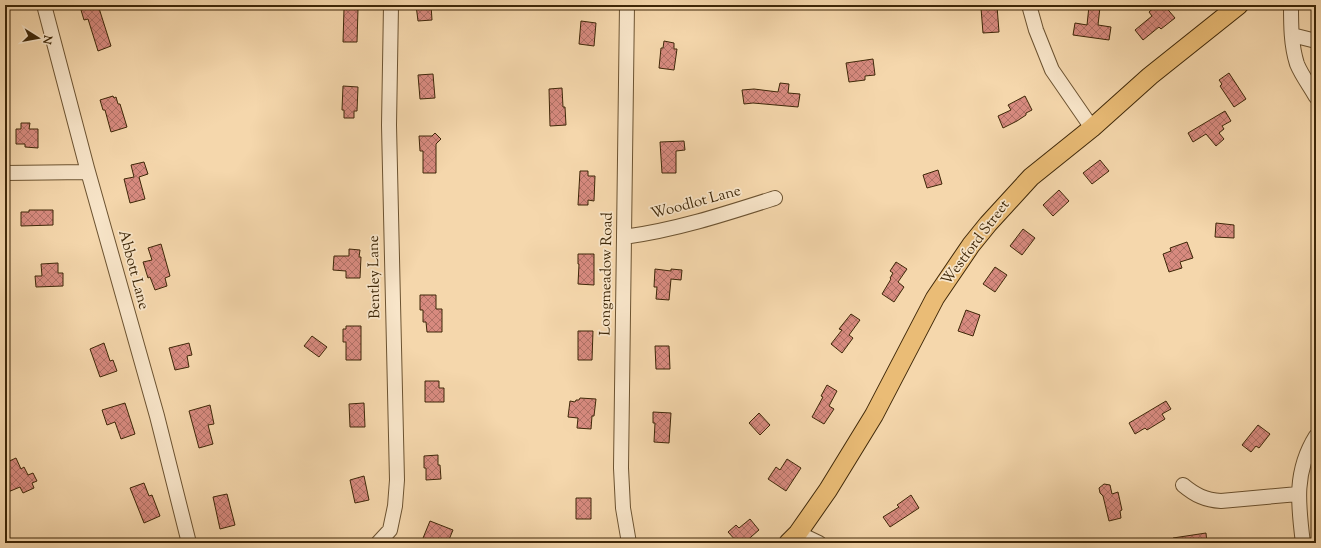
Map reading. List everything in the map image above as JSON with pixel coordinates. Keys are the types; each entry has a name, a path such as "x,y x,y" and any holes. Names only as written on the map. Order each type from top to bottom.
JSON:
{"main road":[{"name":"Westford Street","path":"793,538 825,495 855,447 874,415 935,298 971,245 1031,176 1092,128 1150,76 1238,5"}],"street":[{"name":"Abbott Lane","path":"44,5 88,172 157,416 190,543"},
{"name":"Bentley Lane","path":"378,543 390,530 395,506 397,480 389,125 391,5"},
{"name":"Longmeadow Road","path":"628,5 621,468 623,508 629,543"},
{"path":"1029,5 1036,30 1052,70 1092,128"},
{"path":"1291,5 1292,35 1298,65 1316,97"},
{"path":"1292,35 1316,41"},
{"path":"5,173 88,172"},
{"name":"Woodlot Lane","path":"624,237 645,234 705,219 775,198"},
{"path":"1303,543 1298,494 1299,484 1307,453 1316,436"},
{"path":"1183,485 1201,498 1220,501 1298,494"},
{"path":"793,538 819,543"}],"building":[{"path":"98,5 111,46 98,51 88,19 84,20 81,10"},
{"path":"416,5 431,5 432,20 418,21"},
{"path":"1157,5 1164,5 1175,18 1161,29 1159,27 1143,40 1135,30 1152,16 1149,12"},
{"path":"997,6 999,32 983,33 981,8"},
{"path":"1089,6 1100,7 1098,25 1111,27 1109,40 1073,35 1075,23 1087,25"},
{"path":"344,9 358,9 357,42 343,42"},
{"path":"581,21 596,23 594,46 579,44"},
{"path":"664,41 674,43 674,49 677,49 674,70 659,68 661,48 663,48"},
{"path":"873,59 875,75 865,76 865,80 849,82 846,63"},
{"path":"1229,73 1246,99 1234,107 1220,86 1222,84 1219,80"},
{"path":"433,74 435,98 420,99 418,75"},
{"path":"780,83 789,84 788,93 800,94 798,107 753,103 744,104 742,90 754,89 778,92"},
{"path":"343,86 358,87 357,111 354,111 354,118 344,118 344,110 342,110"},
{"path":"562,88 566,125 550,126 549,89"},
{"path":"113,96 114,98 116,97 118,104 120,104 127,127 111,132 105,110 103,110 100,100"},
{"path":"1025,96 1032,110 1017,121 1003,128 998,116 1011,110 1008,105"},
{"path":"1225,111 1231,121 1222,126 1224,129 1219,133 1224,139 1216,146 1206,134 1193,142 1188,133"},
{"path":"21,123 30,123 29,129 38,129 38,148 25,147 25,144 16,144 16,129 21,129"},
{"path":"435,133 441,139 436,144 436,173 423,173 423,151 420,151 419,136 432,136"},
{"path":"684,141 685,150 676,151 676,173 662,173 660,142"},
{"path":"1100,160 1109,171 1092,184 1083,173"},
{"path":"144,162 148,174 139,177 145,199 130,203 124,179 134,177 131,165"},
{"path":"938,170 942,184 927,188 923,175"},
{"path":"580,171 588,171 588,176 595,176 594,201 588,200 588,205 578,205"},
{"path":"1059,190 1069,201 1053,216 1043,205"},
{"path":"29,210 53,210 53,225 21,226 21,212 29,212"},
{"path":"1216,223 1234,225 1234,238 1215,237"},
{"path":"1023,229 1035,238 1022,255 1010,246"},
{"path":"1187,242 1193,258 1180,262 1182,268 1169,272 1163,254 1171,251 1170,248"},
{"path":"161,244 170,276 165,278 167,286 155,290 150,277 148,278 143,262 152,260 148,248"},
{"path":"349,249 360,250 360,278 346,278 346,271 333,270 334,256 349,256"},
{"path":"578,254 594,254 594,285 578,284"},
{"path":"896,262 907,269 898,282 904,287 894,302 882,294 891,279 890,278 893,273 890,271"},
{"path":"58,263 58,273 63,273 63,286 36,287 35,276 42,276 41,264"},
{"path":"995,267 1007,275 995,292 983,284"},
{"path":"655,269 671,271 671,269 682,270 681,280 671,279 669,300 656,299 657,287 654,287"},
{"path":"420,295 436,295 436,309 442,309 442,332 427,332 426,322 423,322 423,310 420,310"},
{"path":"966,310 980,315 973,336 958,331"},
{"path":"851,314 860,320 849,335 853,338 842,353 831,344 842,330 839,329"},
{"path":"346,326 361,326 361,360 346,360 346,342 343,342 343,329 346,329"},
{"path":"578,331 593,331 592,360 578,360"},
{"path":"312,336 327,347 319,357 304,346"},
{"path":"104,343 110,361 113,360 117,371 100,377 90,349"},
{"path":"189,343 192,355 187,356 189,367 175,370 169,348"},
{"path":"655,346 669,346 670,369 656,369"},
{"path":"425,381 439,381 439,388 444,388 444,402 425,402"},
{"path":"827,385 837,391 829,406 834,409 824,424 812,417 823,397 821,396"},
{"path":"580,398 596,399 591,429 577,428 578,418 568,417 570,401 575,402"},
{"path":"1166,401 1171,409 1162,414 1165,419 1147,430 1145,428 1135,434 1129,423"},
{"path":"125,403 135,434 121,439 115,422 107,425 102,410"},
{"path":"364,403 365,427 350,427 349,404"},
{"path":"210,405 214,424 208,425 213,444 199,448 189,411"},
{"path":"653,412 671,413 669,443 654,442 655,423 653,423"},
{"path":"759,413 770,425 760,435 749,423"},
{"path":"1258,425 1270,434 1259,448 1256,446 1251,452 1242,445"},
{"path":"438,455 438,465 440,465 441,479 426,480 424,456"},
{"path":"16,458 21,469 24,467 28,475 33,473 37,481 32,483 34,488 23,493 20,487 8,492 5,485 5,463"},
{"path":"787,459 801,468 786,491 768,479 776,467 780,470"},
{"path":"364,476 369,500 355,503 350,480"},
{"path":"144,483 149,496 152,495 160,516 144,523 130,488"},
{"path":"1104,484 1110,485 1112,494 1118,492 1122,510 1120,511 1121,518 1109,521 1103,496 1100,493 1099,488"},
{"path":"227,494 235,525 220,529 213,497"},
{"path":"911,495 919,508 890,527 883,517 899,507 897,505"},
{"path":"576,498 591,498 591,519 576,519"},
{"path":"750,519 759,530 744,543 738,543 728,532 736,525 739,528"},
{"path":"430,521 453,530 448,542 438,538 436,543 421,543"},
{"path":"1206,533 1207,543 1173,543 1173,538"}]}
